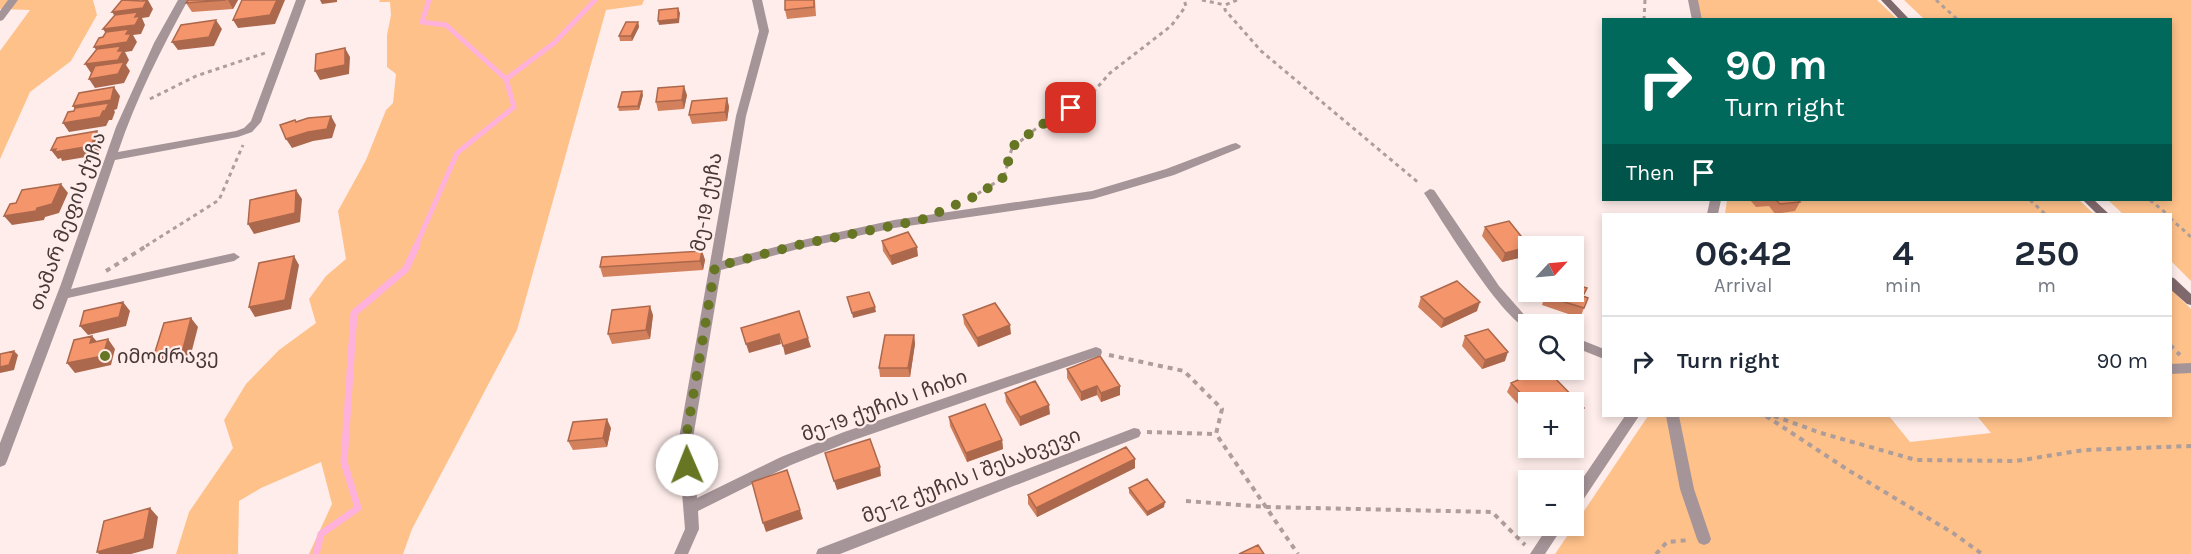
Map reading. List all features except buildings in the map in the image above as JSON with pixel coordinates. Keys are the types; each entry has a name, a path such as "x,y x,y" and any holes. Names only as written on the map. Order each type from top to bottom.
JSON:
{"main road":[{"path":"1886,0 1904,18"},
{"path":"2089,201 2102,213"},
{"path":"2172,283 2191,301"}],"street":[{"path":"0,18 13,0"},
{"name":"თამარ მეფის ქუჩა","path":"0,461 130,108 159,43 183,0"},
{"path":"111,157 248,130 256,122 301,0"},
{"name":"მე-19 ქუჩა","path":"681,554 692,529 685,444 741,116 765,31 757,0"},
{"path":"1693,0 1697,18"},
{"path":"715,267 798,245 894,224 1093,195 1170,172 1236,146"},
{"path":"1430,193 1495,290 1518,315"},
{"path":"62,295 234,257"},
{"path":"1584,346 1602,353"},
{"name":"მე-19 ქუჩის I ჩიხი","path":"690,508 786,461 849,436 1096,352"},
{"path":"2172,369 2191,368"},
{"path":"1584,487 1631,417"},
{"path":"1672,417 1687,489 1704,539"},
{"name":"მე-12 ქუჩის I შესახვევი","path":"823,554 1134,433"},
{"path":"1532,550 1546,536"}],"path":[{"path":"969,199 1004,177 1012,147 1038,127 1088,98 1110,73 1171,26 1186,6 1184,0"},
{"path":"1202,0 1225,5 1237,0"},
{"path":"1644,18 1645,0"},
{"path":"1936,0 1956,18"},
{"path":"1225,5 1225,10 1261,51 1430,193"},
{"path":"130,108 196,76 259,57 284,43"},
{"path":"96,287 108,268 219,200 229,181 248,130"},
{"path":"2031,201 2043,213"},
{"path":"2151,201 2166,213"},
{"path":"2172,220 2191,237"},
{"path":"1096,352 1184,371 1222,409 1216,434 1298,554"},
{"path":"1768,417 1848,470 1953,533 1982,554"},
{"path":"1777,417 1821,433 1916,460 2016,461 2084,450 2191,446"},
{"path":"1134,433 1165,431 1216,434"},
{"path":"1186,501 1266,507 1492,512 1532,550"}],"shaded area":[{"path":"0,0 93,0 97,15 71,61 30,92 0,159 0,51 30,10 0,9"},
{"path":"380,0 644,0 642,5 606,10 517,330 412,529 403,554 309,554 332,504 321,462 261,488 239,501 238,554 176,554 189,512 233,448 224,420 246,384 279,350 316,323 309,299 326,276 346,259 338,211 366,160 386,110 393,103 396,74 387,67 390,2 379,2"},
{"path":"1696,0 1877,0 1896,18 1700,18"},
{"path":"1904,0 2191,0 2191,281 2172,262 2172,213 2122,213 2109,201 2172,201 2172,18 1923,18"},
{"path":"1727,201 2080,201 2093,213 1725,213"},
{"path":"2172,290 2191,309 2191,554 1555,554 1567,536 1584,536 1584,511 1647,417 1890,417 1910,442 1991,433 1978,417 2172,417"}],"waterway":[{"path":"429,0 422,22 446,25 506,79"},
{"path":"506,79 554,43 595,0"},
{"path":"416,246 457,153 514,107 506,79"},
{"path":"316,554 321,534 358,508 344,462 354,313 406,269 417,245"}],"place":[{"name":"იმოძრავე","path":"105,356"}],"route":[{"path":"687,465 685,444 715,267 798,245 921,220 978,195 1004,177 1012,147 1038,127 1071,108"}]}
